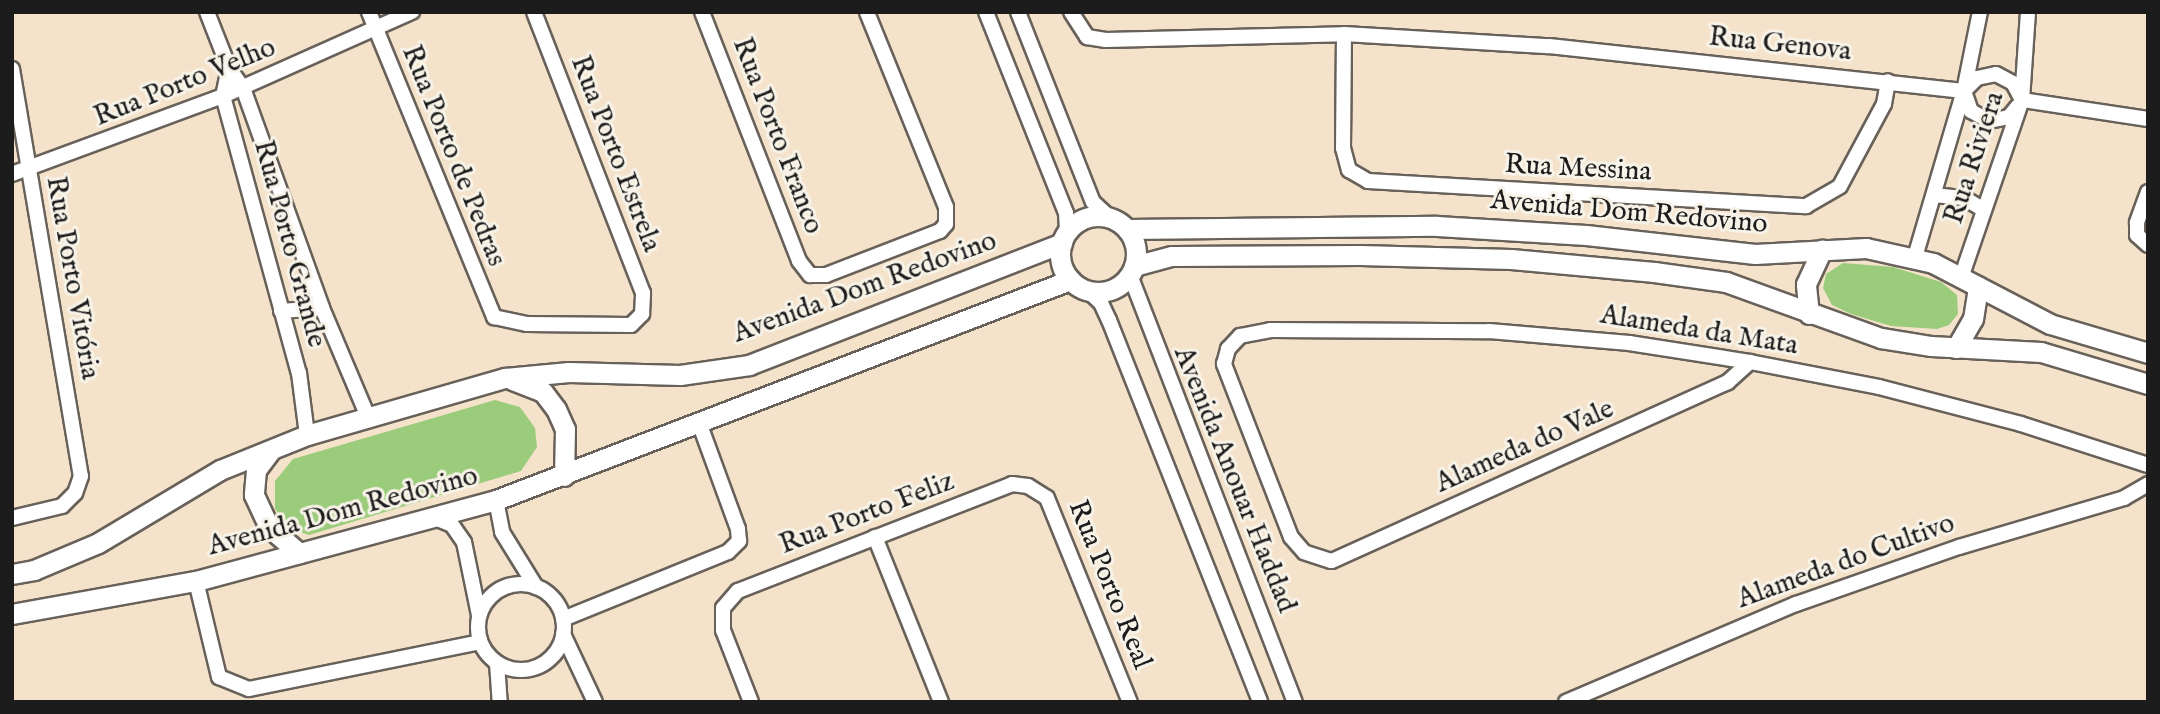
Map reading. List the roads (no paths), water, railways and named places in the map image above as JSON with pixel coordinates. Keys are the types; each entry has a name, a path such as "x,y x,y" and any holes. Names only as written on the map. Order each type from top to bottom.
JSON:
{"street":[{"name":"Rua Porto Grande","path":"207,12 229,68 243,88 322,308 368,417"},
{"name":"Rua Porto de Pedras","path":"369,12 494,317"},
{"name":"Rua Porto Velho","path":"12,174 29,171 243,88 412,12"},
{"name":"Rua Porto Estrela","path":"494,317 527,324 631,324 642,314 643,293 534,12"},
{"name":"Rua Porto Franco","path":"702,12 799,261 810,275 826,275 940,231 946,224 946,207 867,12"},
{"path":"986,12 1066,213 1061,262 1079,285"},
{"path":"1018,12 1093,202 1118,224 1135,247 1132,270"},
{"name":"Rua Genova","path":"1072,12 1087,37 1345,34 1549,47 1964,91"},
{"name":"Rua Riviera","path":"1915,257 1964,91 1980,12"},
{"name":"Rua Riviera","path":"1970,280 1984,210 2022,100 2028,12"},
{"name":"Rua Messina","path":"1345,34 1343,148 1349,170 1368,181 1806,206 1840,186 1884,104 1888,81"},
{"name":"Rua Porto Grande","path":"229,68 223,96 299,373 307,435"},
{"name":"Rua Porto Vitória","path":"12,69 81,475 75,493 49,512 12,518"},
{"path":"1996,75 2013,83 2022,100 2009,117 1989,121 1971,111 1964,91 1977,78 1996,75"},
{"path":"2022,100 2148,119"},
{"path":"2148,192 2137,223 2137,235 2148,245"},
{"path":"1934,195 1964,198 1984,210"},
{"name":"Avenida Dom Redovino","path":"12,574 34,570 98,543 220,470 307,435 505,379 569,373 680,375 749,365 1064,239 1090,218 1118,224 1437,226 1586,235 1730,253 1866,248 1915,257 1970,280 2050,324 2148,353"},
{"path":"1810,314 1808,274 1822,248"},
{"name":"Avenida Dom Redovino","path":"12,614 196,580 496,500 1079,285 1116,288 1132,270 1172,256 1511,259 1726,282 1881,338 1956,348 2041,352 2148,384"},
{"name":"Avenida Anouar Haddad","path":"1132,270 1295,702"},
{"path":"1956,348 1973,318 1970,280"},
{"name":"Avenida Anouar Haddad","path":"1079,285 1101,303 1110,320 1260,702"},
{"path":"281,311 322,308"},
{"name":"Alameda da Mata","path":"1313,557 1291,537 1225,372 1225,356 1233,342 1248,332 1477,330 1629,343 1750,362 1950,405 2148,465"},
{"name":"Alameda do Vale","path":"1313,557 1331,561 1728,382 1750,362"},
{"path":"505,379 543,392 556,409 565,429 564,477"},
{"path":"563,627 728,552 739,541 700,425"},
{"path":"274,447 256,470 254,495 269,527 299,552"},
{"name":"Rua Porto Feliz","path":"751,702 723,630 723,608 738,591 1012,484 1037,490"},
{"name":"Alameda do Cultivo","path":"1566,702 1796,604 1959,547 2124,498 2148,484"},
{"name":"Rua Porto Real","path":"1037,490 1047,498 1058,520 1130,702"},
{"path":"496,500 502,532 536,586 549,594 595,702"},
{"path":"435,518 452,525 464,542 479,615 480,642 497,663 509,669 536,667 558,648 563,627"},
{"path":"875,537 941,702"},
{"path":"196,580 219,677 249,690 480,642"},
{"path":"479,615 485,603 506,586 536,586"},
{"path":"497,663 500,702"}]}
